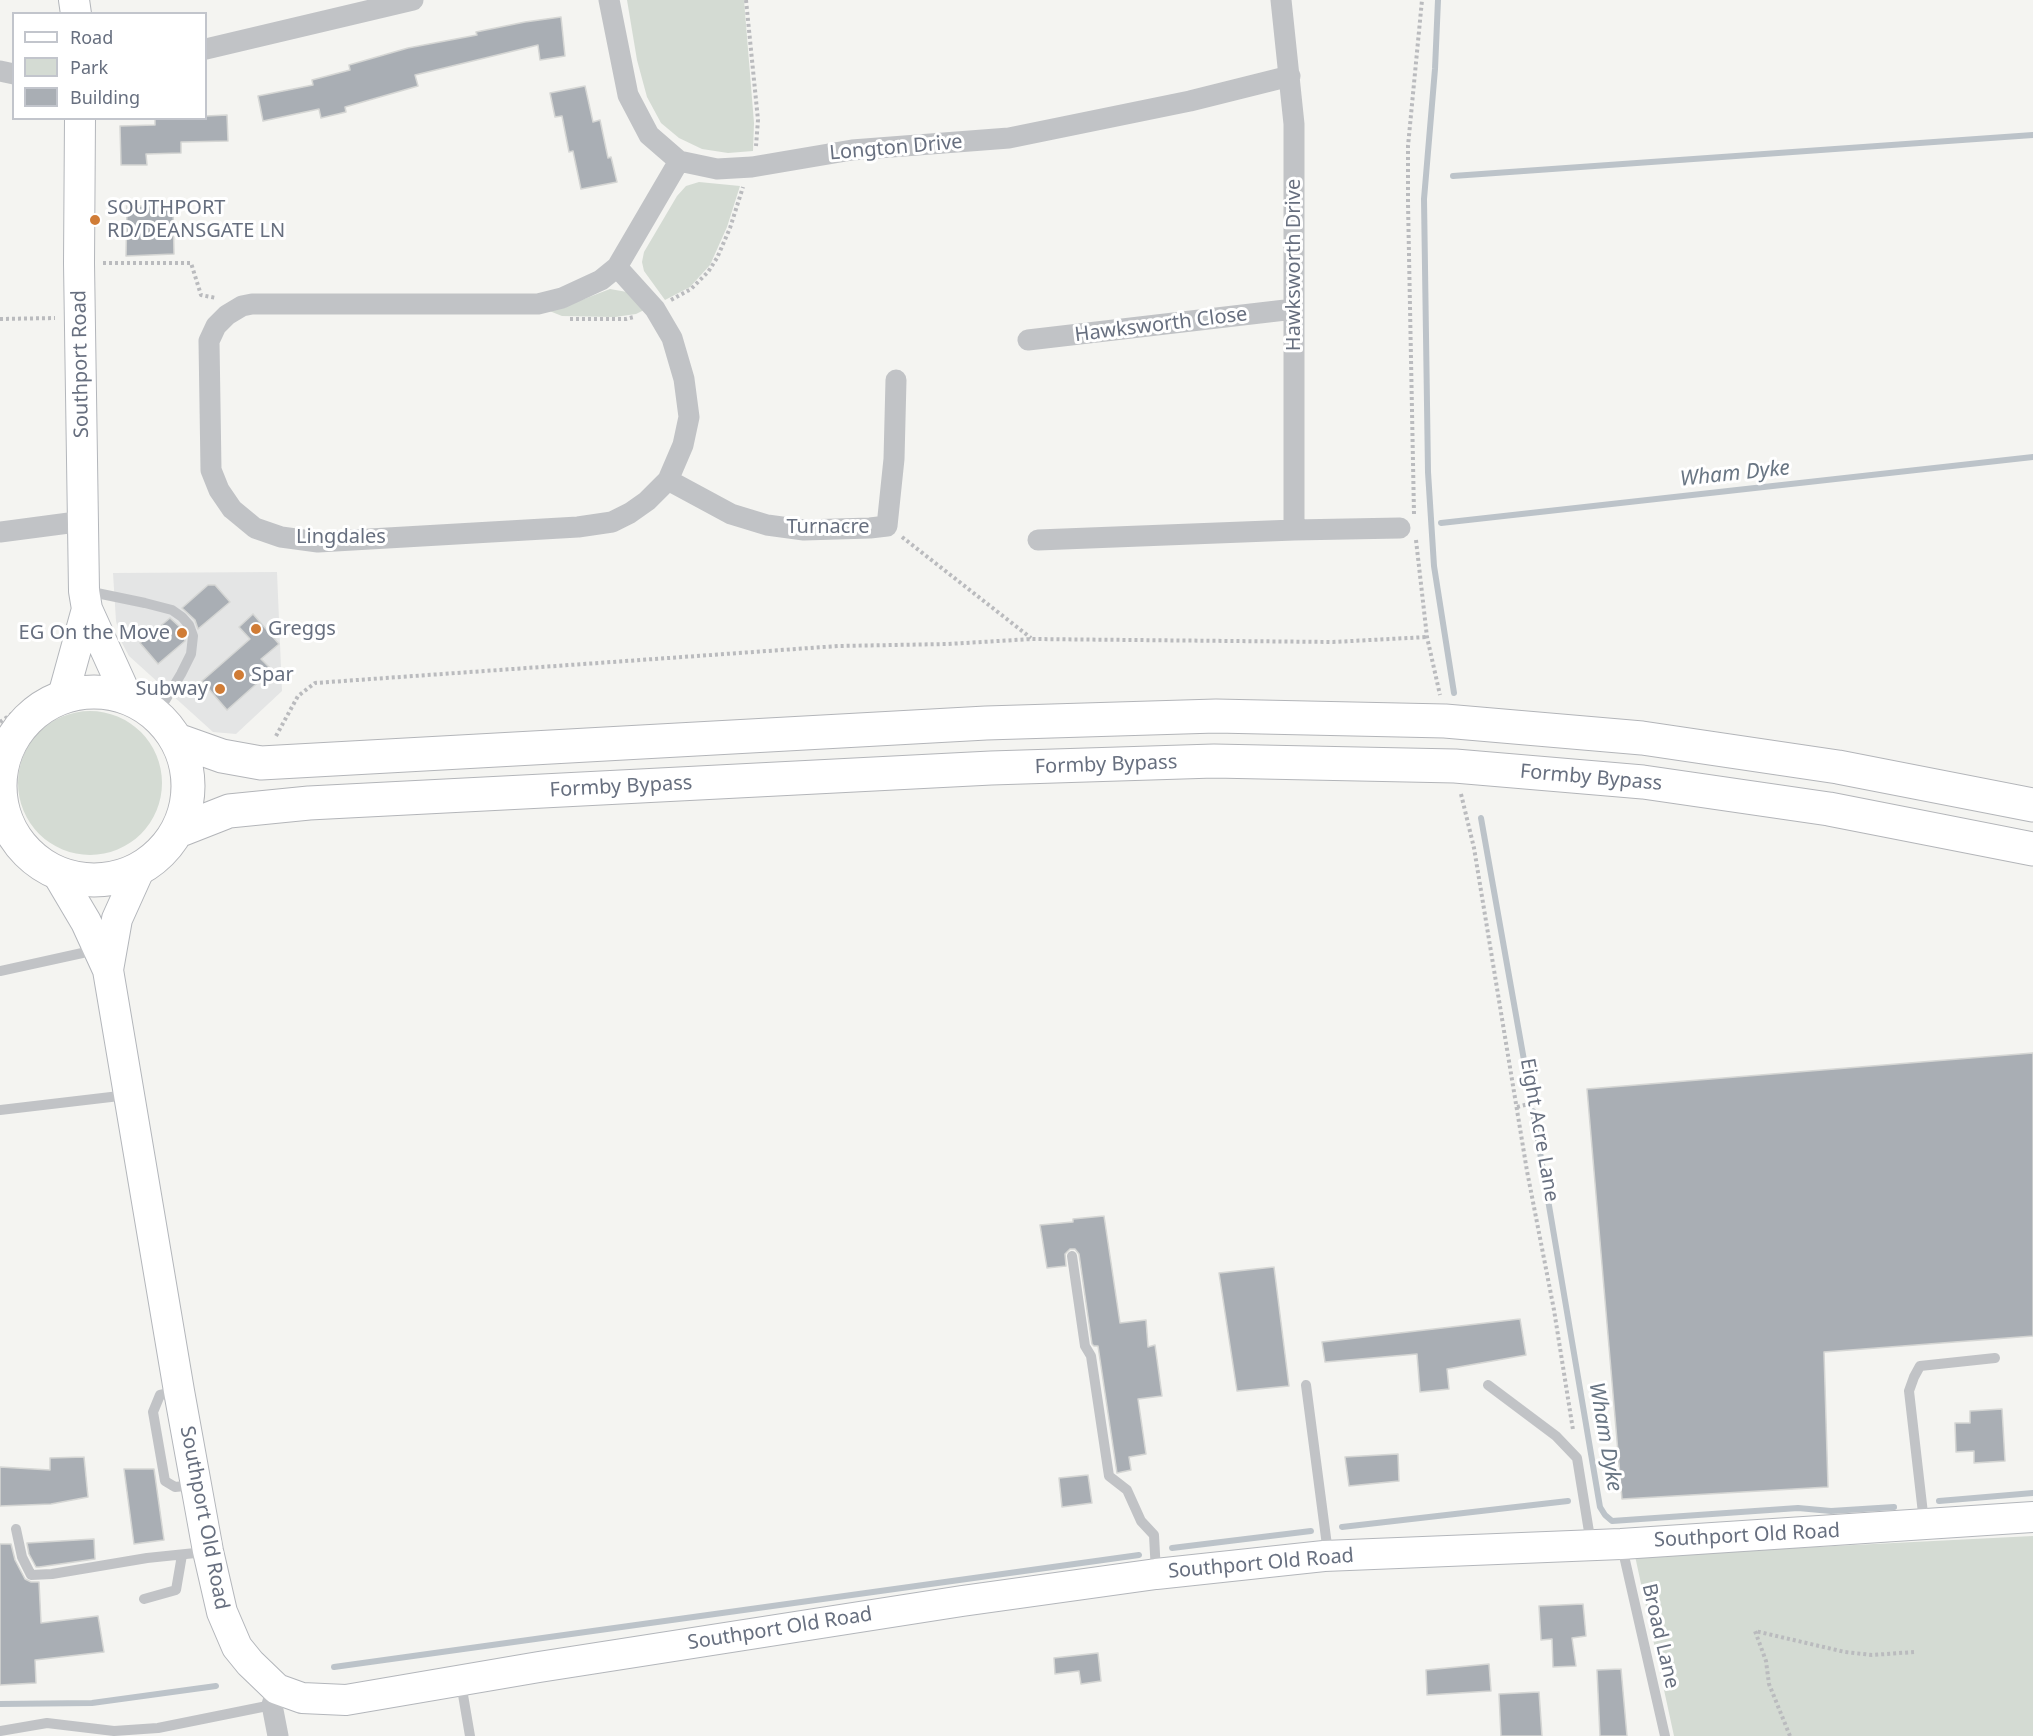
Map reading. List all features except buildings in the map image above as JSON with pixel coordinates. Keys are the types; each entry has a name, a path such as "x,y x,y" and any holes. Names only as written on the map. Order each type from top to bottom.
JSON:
{"highway":[{"path":"66,685 127,697 143,704 157,714 177,740 188,770 188,801 178,831 162,852 140,868 114,878 85,880 57,873 37,861 20,845 4,823 0,798 3,737 22,724 66,685"},
{"path":"177,740 222,756 261,764 986,723 1216,717 1446,722 1642,738 1838,767 2033,805"},
{"name":"Formby Bypass","path":"178,831 229,811 309,803 883,774 1214,761 1455,766 1643,782 1829,809 2033,849"}],"street":[{"path":"207,50 413,0"},
{"name":"Longton Drive","path":"609,0 628,95 649,135 679,161 717,169 752,167 852,150 1009,138 1190,101 1290,76"},
{"name":"Hawksworth Drive","path":"1281,0 1294,124 1294,530"},
{"name":"Southport Road","path":"66,685 86,600 79,263 80,120"},
{"path":"242,306 345,303 538,304 562,298 601,280 617,267 679,161"},
{"name":"Lingdales","path":"242,306 227,315 216,326 209,341 212,470 219,490 232,509 255,528 281,537 318,542 586,526 612,522 630,513 647,501 668,480 683,445 689,417 684,379 672,338 655,309 617,267"},
{"name":"Hawksworth Close","path":"1028,340 1293,309"},
{"name":"Turnacre","path":"668,480 731,514 767,525 804,530 887,526 894,459 896,380"},
{"path":"0,532 84,521"},
{"path":"1038,540 1410,528"},
{"name":"Southport Road","path":"86,600 127,697"},
{"path":"104,959 117,919 140,868"},
{"path":"57,873 86,922 104,959"},
{"name":"Southport Old Road","path":"104,959 197,1485 195,1553 237,1647 275,1697 346,1700 938,1604 1156,1574 1329,1556 1621,1544 2033,1517"},
{"path":"275,1697 279,1736"}],"lane":[{"path":"86,600 172,610 189,625 194,642 191,654 157,714"},
{"path":"0,971 104,959"},
{"path":"0,1110 128,1095"},
{"path":"1072,1256 1084,1346 1091,1356 1108,1476 1127,1490 1142,1521 1154,1535 1156,1574"},
{"path":"1925,1525 1909,1392 1914,1377 1920,1366 1995,1358"},
{"path":"1306,1385 1329,1556"},
{"path":"1488,1385 1556,1436 1577,1458 1591,1545"},
{"path":"16,1529 22,1557 31,1575 52,1574 147,1558 195,1553"},
{"name":"Broad Lane","path":"1621,1544 1665,1736"},
{"path":"144,1599 176,1590 195,1553"},
{"path":"461,1680 470,1736"},
{"path":"0,1731 47,1723 114,1731 158,1728 275,1697"}],"path":[{"path":"561,319 626,319 655,309 691,290 708,272 717,258 730,228 756,152 758,120 746,0"},
{"path":"1422,0 1408,146 1410,528 1427,637 1446,722"},
{"path":"79,263 191,263 201,295 226,299 242,306"},
{"path":"0,320 80,319"},
{"path":"887,526 1032,639"},
{"path":"261,764 298,696 315,683 838,646 948,644 1032,639 1333,642 1427,637"},
{"path":"3,737 66,685"},
{"name":"Eight Acre Lane","path":"1455,766 1474,848 1517,1107 1554,1310 1577,1458"},
{"path":"1517,1107 1540,1101"},
{"path":"1790,1736 1769,1684 1766,1661 1755,1631 1845,1652 1872,1655 1914,1652"}],"shaded area":[{"path":"277,572 282,691 236,734 213,732 129,656 121,641 116,621 113,573"}],"green space":[{"path":"627,0 744,0 754,123 753,151 728,153 702,149 679,138 661,123 647,97 637,60"},
{"path":"699,182 740,186 727,227 710,265 690,287 665,300 644,271 642,262 644,252 677,196 686,186"},
{"path":"610,289 627,292 644,310 636,314 615,317 562,316 547,310 566,306"},
{"path":"90,711 117,717 130,723 141,732 150,743 156,756 162,783 156,810 150,823 141,834 130,843 117,849 90,855 63,849 50,843 39,834 30,823 24,810 18,783 24,756 30,743 39,732 50,723 63,717"},
{"path":"2033,1536 2033,1736 1674,1736 1635,1556"}],"waterway":[{"path":"1438,0 1435,69 1424,199 1428,472 1434,566 1454,693"},
{"name":"Wham Dyke","path":"1453,176 2033,135"},
{"name":"Wham Dyke","path":"1441,523 2033,457"},
{"path":"1481,818 1530,1094"},
{"name":"Wham Dyke","path":"1533,1111 1600,1507 1605,1515 1612,1521 1798,1508 1831,1511 1894,1507"},
{"name":"Wham Dyke","path":"1939,1501 2033,1493"},
{"path":"1342,1527 1568,1501"},
{"path":"1172,1548 1311,1531"},
{"path":"334,1667 1139,1555"},
{"path":"0,1704 92,1703 216,1686"}],"place":[{"name":"SOUTHPORT RD/DEANSGATE LN","path":"95,220"},
{"name":"Greggs","path":"256,629"},
{"name":"EG On the Move","path":"182,633"},
{"name":"Spar","path":"239,675"},
{"name":"Subway","path":"220,689"}]}
